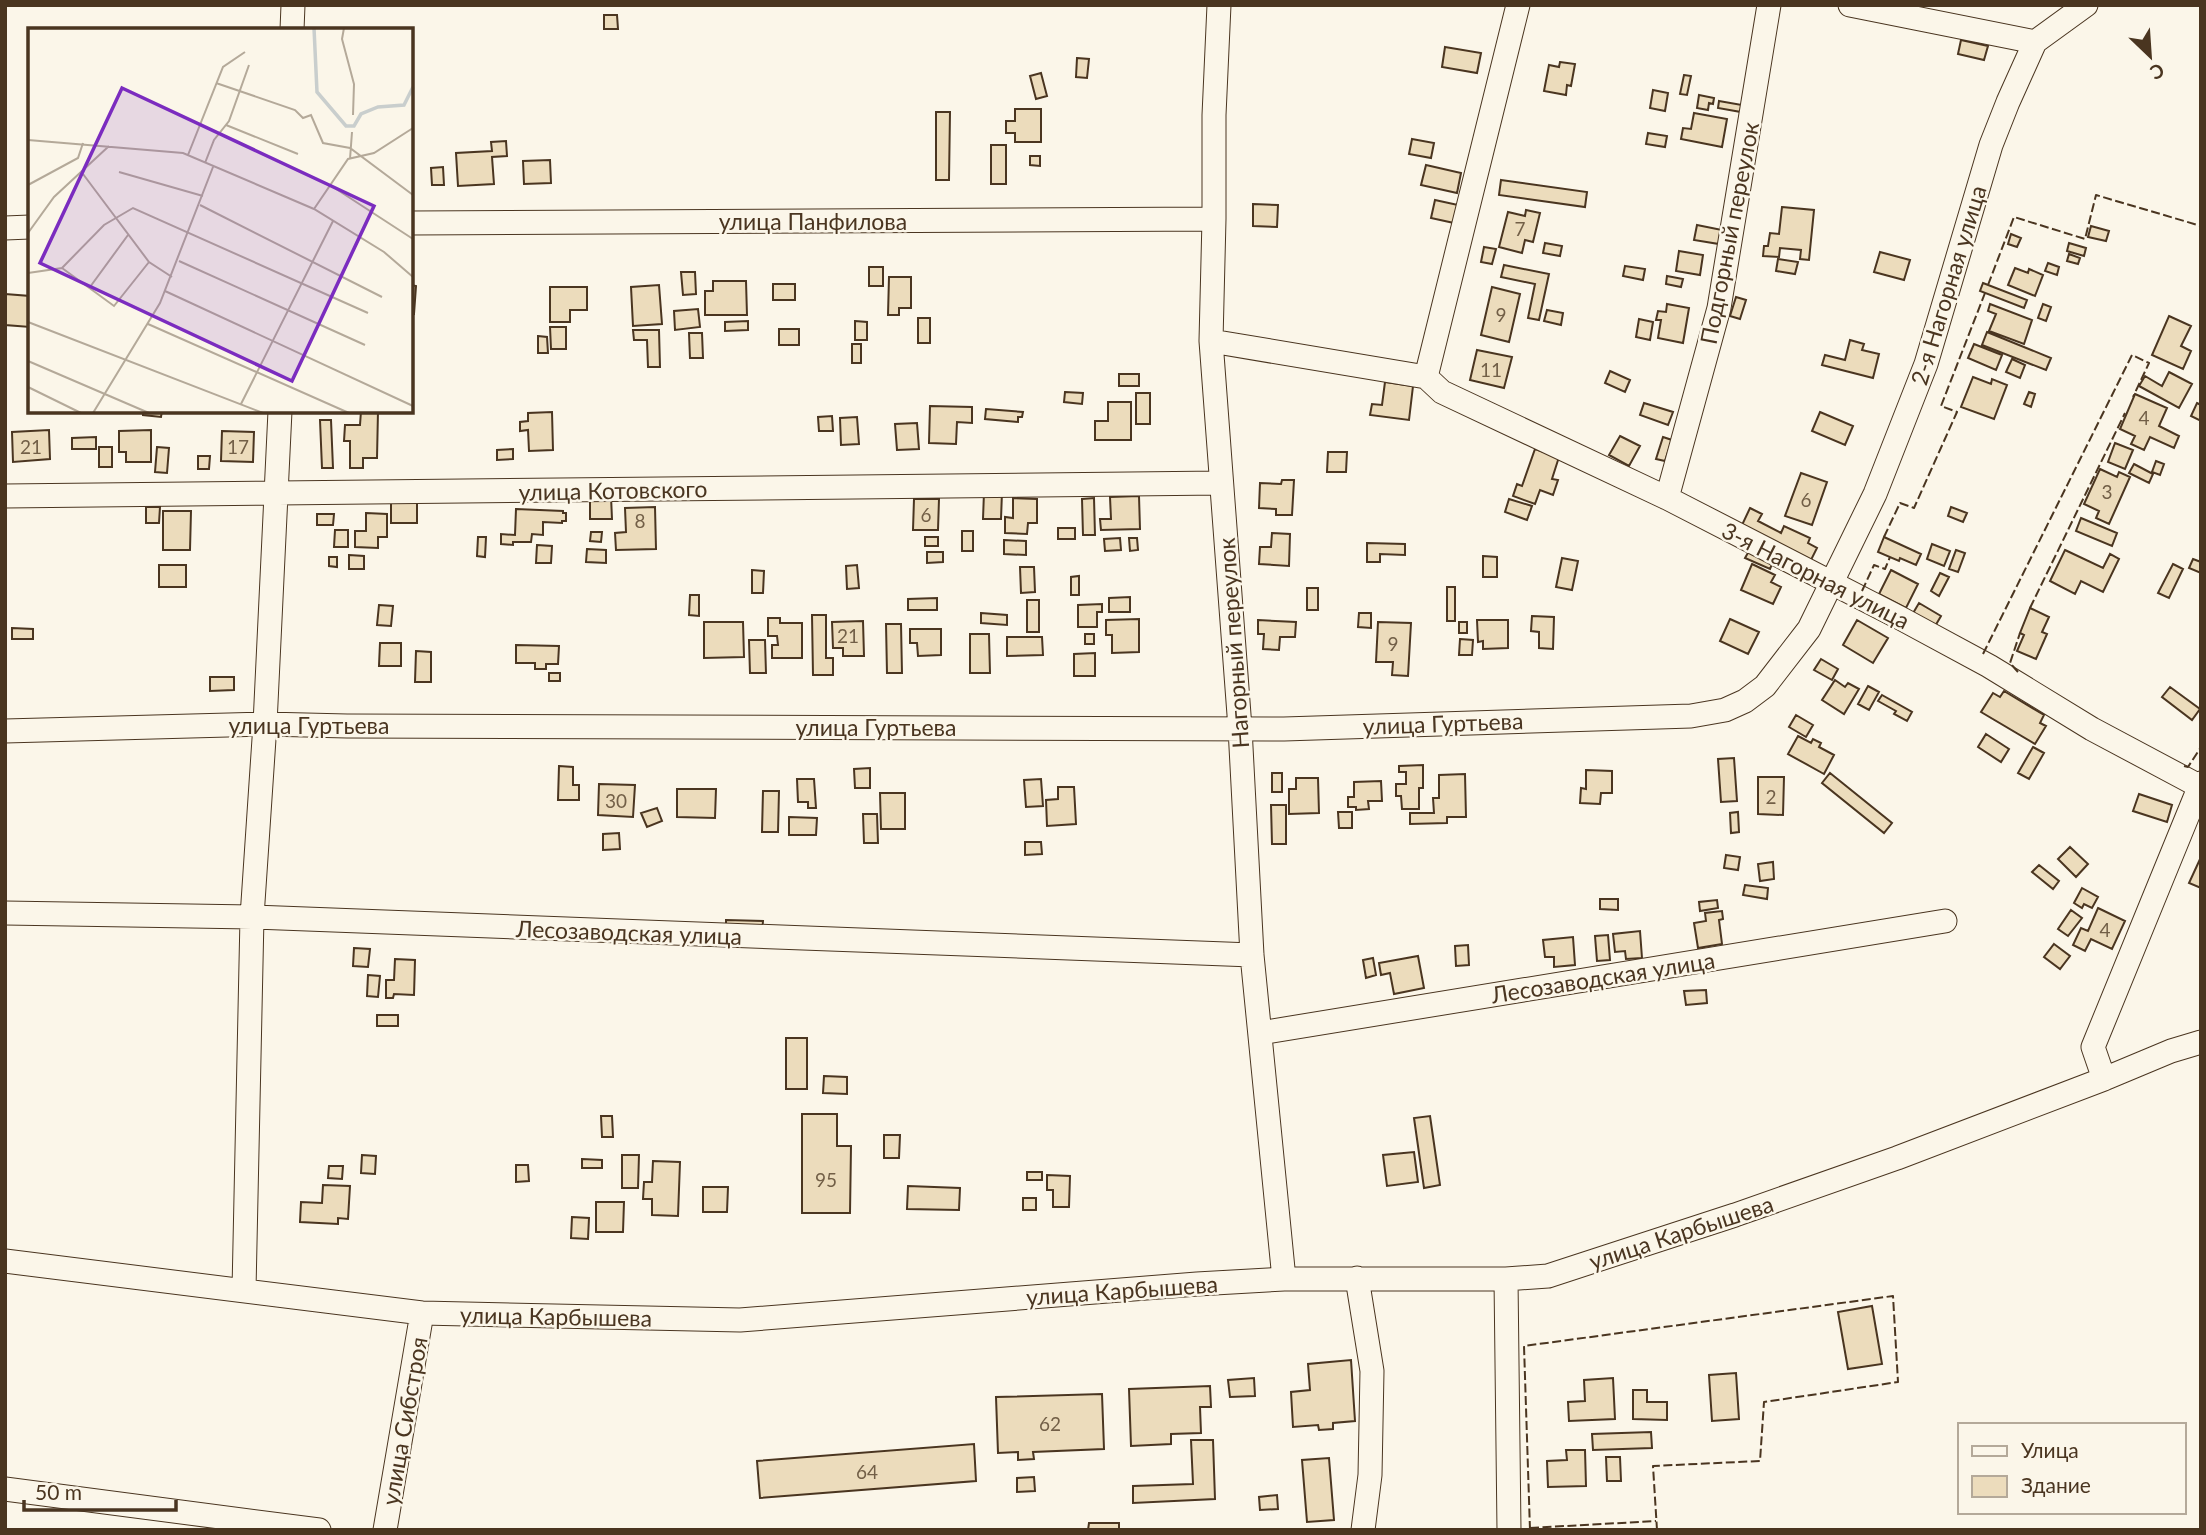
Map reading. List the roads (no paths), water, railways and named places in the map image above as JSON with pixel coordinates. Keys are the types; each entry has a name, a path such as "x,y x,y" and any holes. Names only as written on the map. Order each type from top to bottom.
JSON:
{"street":[{"path":"292,28 293,5"},
{"name":"Нагорный переулок","path":"1219,5 1214,114 1211,341 1240,728 1252,955 1284,1279"},
{"path":"1426,377 1518,5"},
{"name":"Подгорный переулок","path":"1667,498 1719,308 1769,5"},
{"path":"1850,5 2035,42 2086,5"},
{"name":"2-я Нагорная улица","path":"1745,701 1765,686 1809,629 1875,494 1926,364 1991,145 2035,42"},
{"name":"улица Панфилова","path":"413,223 1214,219"},
{"path":"5,228 28,227"},
{"name":"3-я Нагорная улица","path":"1211,341 1426,377 1442,392 1667,498 1832,583 1989,666 2092,729 2200,784"},
{"path":"244,1290 252,917 265,724 280,413"},
{"name":"улица Котовского","path":"5,496 1220,483"},
{"name":"улица Гуртьева","path":"5,731 265,724 1284,729 1691,716 1725,710 1745,701"},
{"path":"2104,1079 2094,1047 2200,784"},
{"name":"Лесозаводская улица","path":"5,913 252,917 1252,955"},
{"name":"Лесозаводская улица","path":"1260,1033 1945,921"},
{"name":"улица Карбышева","path":"5,1261 422,1312 740,1320 1284,1279 1506,1279 1548,1276 1735,1215 1897,1158 2171,1051 2201,1042"},
{"path":"1357,1278 1372,1371 1370,1475 1363,1530"},
{"path":"1506,1279 1509,1530"},
{"name":"улица Сибстроя","path":"385,1530 422,1312"},
{"path":"5,1489 319,1530"}]}
